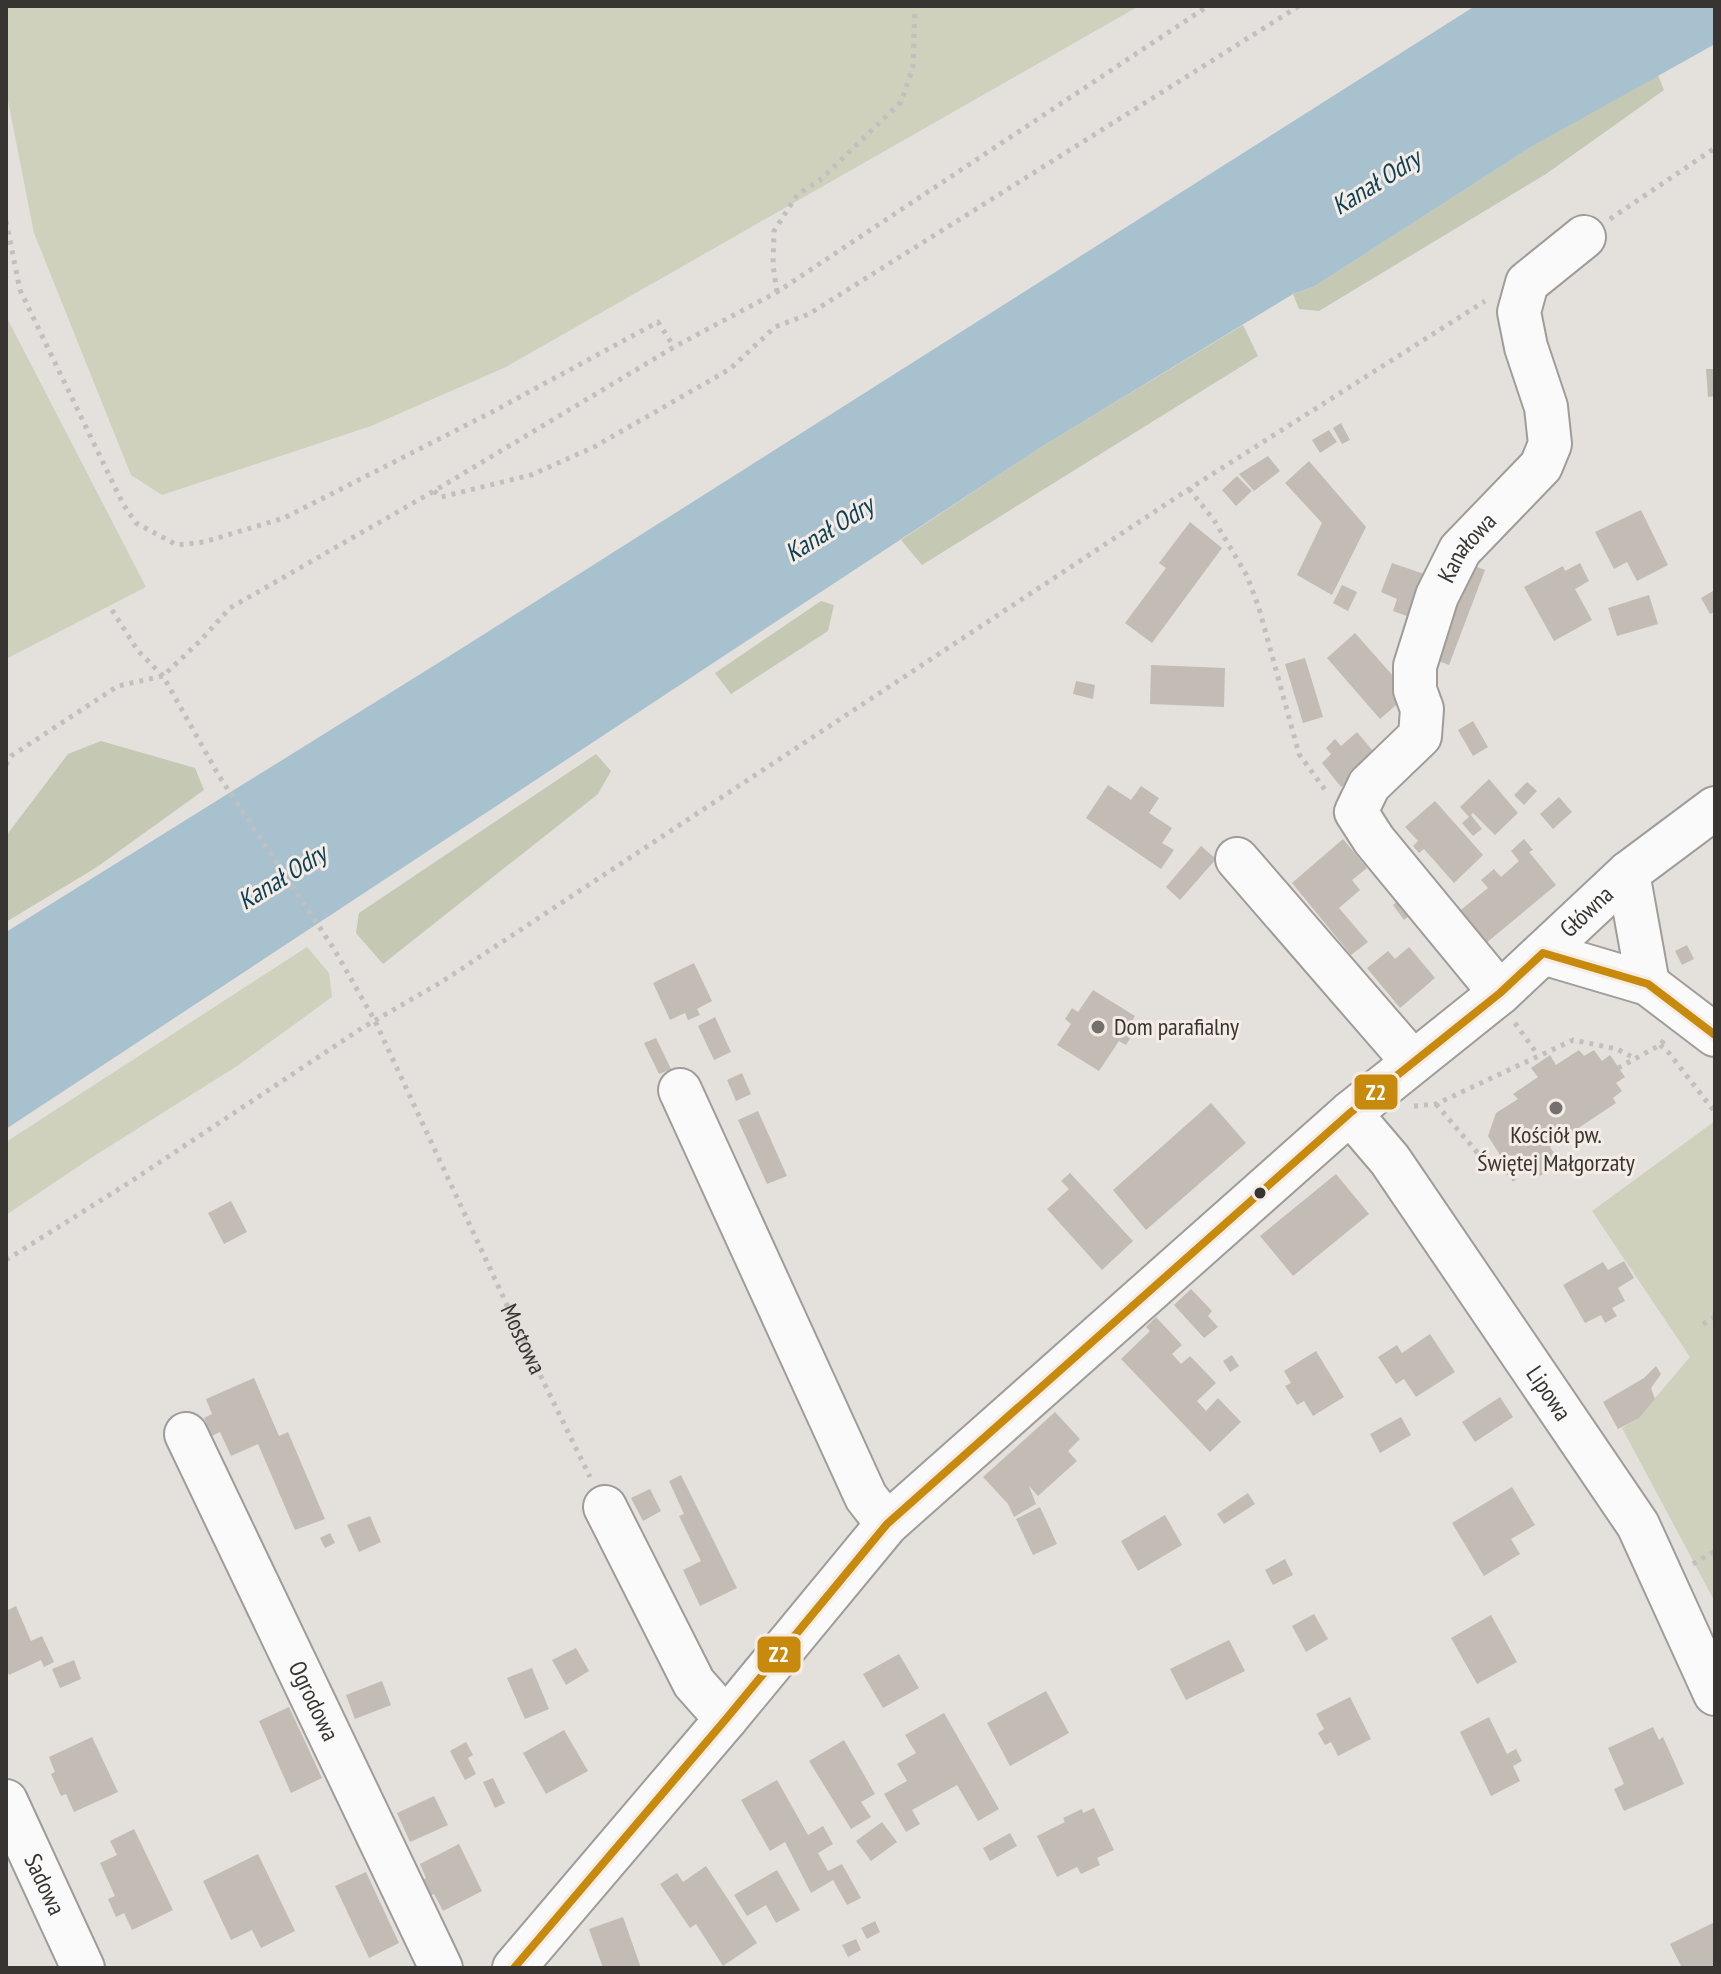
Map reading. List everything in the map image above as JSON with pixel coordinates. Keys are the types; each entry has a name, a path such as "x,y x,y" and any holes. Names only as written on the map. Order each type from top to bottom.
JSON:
{"street":[{"path":"1527,283 1584,237"},
{"name":"Kanałowa","path":"1356,812 1369,785 1420,736 1422,709 1415,690 1415,666 1437,596 1460,550 1541,466 1550,444 1546,407 1526,347 1519,312 1527,283"},
{"name":"Główna","path":"514,1968 887,1524 1350,1113 1413,1062 1505,1005 1543,953 1628,873 1715,808"},
{"path":"1356,812 1374,840 1505,1005"},
{"path":"1237,859 1413,1062"},
{"path":"1628,873 1648,984"},
{"path":"1543,953 1648,984 1715,1035"},
{"path":"680,1090 866,1497 887,1524"},
{"name":"Lipowa","path":"1350,1113 1390,1160 1638,1525 1715,1694"},
{"name":"Ogrodowa","path":"186,1434 441,1968"},
{"path":"605,1507 694,1683 726,1719"},
{"name":"Sadowa","path":"6,1801 83,1968"}],"path":[{"path":"777,292 773,265 774,231 797,195 820,180 901,102 913,67 915,6"},
{"path":"8,760 118,686 163,676 230,608 434,491 674,347 777,292 1208,6"},
{"path":"434,491 441,497 531,475 594,447 730,369 775,327 809,314 1299,6"},
{"path":"1584,237 1715,148"},
{"path":"6,221 20,290 123,504 136,523 177,545 204,542 284,518 492,412 658,322 674,347"},
{"path":"6,1260 375,1021 443,981 1474,305 1527,283"},
{"path":"1189,489 1214,520 1247,576 1259,608 1299,754 1328,793 1356,812"},
{"name":"Mostowa","path":"112,610 138,651 163,676 219,776 334,949 375,1021 526,1346 605,1507"},
{"path":"1505,1005 1538,1055"},
{"path":"1404,1107 1436,1104 1573,1040 1617,1049 1636,1059"},
{"path":"1618,1068 1660,1045 1715,1112"},
{"path":"1436,1104 1487,1164 1504,1168 1515,1180"},
{"path":"1703,1324 1715,1317"},
{"path":"1693,1564 1715,1551"}],"green space":[{"path":"6,6 1139,6 506,367 371,426 162,495 131,475 34,233 6,91"},
{"path":"1658,75 1664,90 1546,174 1319,311 1299,309 1293,294 1315,286 1531,147"},
{"path":"6,316 146,587 6,659"},
{"path":"1243,325 1258,356 922,565 901,540 1038,449"},
{"path":"821,601 834,605 828,631 731,694 715,673"},
{"path":"101,741 195,768 204,790 97,867 6,922 6,836 68,754"},
{"path":"596,754 611,771 598,794 383,964 356,933 359,913"},
{"path":"307,947 329,973 332,997 237,1066 6,1215 6,1142"},
{"path":"1715,1121 1715,1602 1622,1428 1639,1417 1690,1357 1592,1211"}],"water":[{"name":"Kanał Odry","path":"1475,6 1715,6 1715,44 1531,147 1315,286 1293,294 1038,449 6,1129 6,932 467,645"}],"building":[{"path":"1706,369 1715,369 1715,396 1708,397"},
{"path":"1341,423 1350,440 1342,444 1333,428"},
{"path":"1329,430 1337,442 1320,453 1312,440"},
{"path":"1268,456 1280,471 1254,491 1239,474"},
{"path":"1309,461 1366,527 1332,595 1297,575 1322,523 1285,483"},
{"path":"1237,476 1252,491 1236,506 1222,490"},
{"path":"1641,510 1668,565 1637,581 1627,562 1614,569 1595,532"},
{"path":"1190,522 1222,548 1152,643 1125,623 1166,568 1159,563"},
{"path":"1462,561 1485,570 1449,665 1426,656"},
{"path":"1392,563 1427,575 1412,618 1393,611 1397,599 1381,592"},
{"path":"1580,563 1589,581 1575,589 1592,620 1554,641 1524,587 1563,566 1565,571"},
{"path":"1342,585 1357,592 1348,611 1333,603"},
{"path":"1713,591 1715,612 1710,614 1701,598"},
{"path":"1649,595 1658,624 1617,636 1608,608"},
{"path":"1355,633 1409,694 1380,719 1327,658"},
{"path":"1305,658 1323,717 1303,723 1285,664"},
{"path":"1151,665 1225,668 1224,707 1150,704"},
{"path":"1076,681 1095,685 1093,699 1073,694"},
{"path":"1473,721 1488,747 1473,756 1458,730"},
{"path":"1357,732 1378,757 1341,787 1322,763 1331,754 1326,748 1335,739 1341,746"},
{"path":"1489,779 1518,813 1495,835 1473,813 1469,817 1460,807"},
{"path":"1527,782 1537,791 1524,805 1514,795"},
{"path":"1108,785 1131,800 1141,786 1159,798 1149,813 1172,828 1162,843 1174,850 1161,869 1086,818"},
{"path":"1559,797 1572,812 1553,829 1540,814"},
{"path":"1435,801 1483,855 1454,883 1424,849 1419,853 1413,846 1418,841 1405,827"},
{"path":"1471,815 1482,829 1473,836 1462,823"},
{"path":"1343,839 1367,868 1352,880 1360,890 1339,908 1368,942 1351,955 1292,883"},
{"path":"1524,839 1533,850 1529,852 1556,885 1485,944 1452,917 1488,888 1481,880 1494,869 1501,877 1519,861 1511,851"},
{"path":"1201,846 1216,859 1180,900 1166,887"},
{"path":"1400,899 1412,913 1404,920 1393,905"},
{"path":"1687,945 1694,959 1682,965 1675,951"},
{"path":"1409,947 1435,978 1400,1008 1367,968 1388,951 1395,959"},
{"path":"694,963 712,1001 697,1009 700,1015 688,1020 685,1013 670,1020 653,983"},
{"name":"Dom parafialny","path":"1093,990 1135,1016 1126,1031 1132,1035 1126,1045 1119,1041 1099,1071 1057,1045 1071,1024 1065,1019 1072,1008 1078,1012"},
{"path":"715,1017 731,1052 714,1060 698,1026"},
{"path":"656,1038 671,1069 659,1074 644,1043"},
{"name":"Kościół pw. Świętej Małgorzaty","path":"1579,1050 1584,1056 1594,1050 1602,1061 1610,1055 1625,1077 1616,1083 1622,1091 1613,1098 1616,1103 1550,1147 1560,1162 1540,1176 1526,1156 1500,1155 1488,1136 1496,1113 1518,1099 1513,1094 1538,1077 1531,1068 1550,1055 1556,1065"},
{"path":"742,1073 751,1094 736,1101 727,1080"},
{"path":"1211,1103 1246,1143 1146,1230 1113,1190"},
{"path":"758,1111 787,1176 767,1184 738,1120"},
{"path":"1070,1173 1133,1241 1102,1270 1047,1209 1069,1189 1061,1181"},
{"path":"1336,1174 1369,1214 1293,1276 1260,1236"},
{"path":"231,1201 247,1232 224,1244 208,1213"},
{"path":"1624,1261 1634,1278 1618,1288 1625,1301 1612,1308 1617,1316 1605,1323 1601,1315 1585,1323 1563,1285 1603,1262 1608,1270"},
{"path":"1191,1289 1212,1311 1208,1316 1218,1327 1204,1338 1174,1305"},
{"path":"1156,1317 1182,1345 1172,1354 1181,1364 1190,1356 1216,1383 1197,1401 1206,1411 1218,1398 1241,1422 1210,1452 1121,1359 1150,1331 1146,1327"},
{"path":"1430,1334 1455,1372 1416,1397 1404,1379 1396,1384 1378,1357 1397,1345 1402,1353"},
{"path":"1316,1351 1344,1397 1313,1416 1304,1401 1297,1405 1285,1386 1291,1383 1284,1371"},
{"path":"1232,1355 1239,1366 1230,1372 1223,1361"},
{"path":"1656,1366 1661,1374 1651,1388 1655,1399 1639,1418 1618,1429 1603,1402 1644,1378"},
{"path":"254,1378 279,1436 288,1432 325,1519 295,1530 258,1444 231,1456 220,1432 212,1436 204,1418 212,1414 206,1399"},
{"path":"1500,1397 1513,1417 1475,1442 1462,1422"},
{"path":"1055,1412 1080,1439 1068,1451 1077,1461 1038,1496 1029,1486 1036,1504 1014,1517 1008,1504 983,1477"},
{"path":"1401,1417 1411,1435 1380,1453 1370,1434"},
{"path":"681,1475 737,1588 700,1606 683,1570 701,1561 679,1516 684,1514 669,1481"},
{"path":"1512,1487 1535,1525 1511,1539 1520,1554 1484,1576 1452,1523"},
{"path":"650,1489 661,1511 643,1521 631,1498"},
{"path":"1248,1493 1255,1504 1224,1524 1217,1514"},
{"path":"1040,1507 1057,1544 1033,1555 1016,1519"},
{"path":"1165,1515 1182,1545 1138,1571 1121,1541"},
{"path":"370,1516 381,1542 359,1552 347,1525"},
{"path":"330,1533 335,1543 325,1548 320,1538"},
{"path":"1285,1559 1293,1575 1273,1585 1265,1570"},
{"path":"16,1606 31,1641 42,1636 54,1662 44,1667 41,1660 9,1675 6,1669 6,1611"},
{"path":"1314,1614 1328,1639 1306,1652 1292,1626"},
{"path":"1491,1615 1517,1662 1477,1684 1451,1638"},
{"path":"1229,1640 1245,1671 1186,1700 1170,1669"},
{"path":"576,1648 589,1671 566,1685 552,1660"},
{"path":"899,1654 919,1688 883,1708 863,1674"},
{"path":"74,1660 81,1679 60,1688 52,1669"},
{"path":"532,1668 549,1709 525,1719 507,1678"},
{"path":"382,1681 391,1705 355,1719 346,1695"},
{"path":"1046,1691 1069,1733 1010,1766 987,1723"},
{"path":"1350,1697 1371,1739 1338,1756 1331,1742 1325,1745 1318,1733 1324,1729 1316,1714"},
{"path":"289,1707 322,1778 291,1793 259,1721"},
{"path":"944,1713 999,1809 978,1821 957,1785 912,1810 920,1824 906,1832 884,1794 907,1781 897,1764 916,1753 905,1735"},
{"path":"1489,1717 1507,1754 1516,1749 1522,1761 1513,1766 1520,1781 1491,1796 1460,1732"},
{"path":"1653,1727 1659,1740 1663,1737 1684,1784 1624,1811 1614,1789 1624,1784 1608,1748"},
{"path":"564,1730 588,1771 546,1794 523,1753"},
{"path":"92,1737 118,1792 74,1812 66,1794 61,1796 51,1774 55,1772 49,1757"},
{"path":"844,1740 875,1794 861,1802 871,1817 851,1829 809,1761"},
{"path":"466,1742 473,1755 468,1758 476,1774 465,1780 450,1751"},
{"path":"493,1778 505,1803 495,1808 483,1782"},
{"path":"777,1780 808,1835 823,1826 833,1844 818,1853 828,1871 842,1864 861,1898 847,1905 833,1880 811,1893 785,1842 770,1851 741,1800"},
{"path":"434,1796 448,1825 410,1842 397,1813"},
{"path":"1094,1808 1114,1850 1097,1858 1100,1865 1081,1874 1077,1867 1057,1877 1037,1836 1065,1822 1063,1818 1082,1809 1083,1813"},
{"path":"882,1822 897,1842 871,1861 856,1841"},
{"path":"134,1829 173,1910 132,1930 124,1913 116,1917 108,1899 115,1896 100,1863 117,1855 110,1841"},
{"path":"1010,1833 1017,1846 990,1861 983,1848"},
{"path":"459,1844 482,1891 443,1911 434,1894 426,1897 419,1882 426,1878 420,1864"},
{"path":"258,1854 295,1931 261,1948 252,1930 231,1940 203,1881"},
{"path":"706,1866 757,1943 723,1966 696,1924 690,1928 660,1884 677,1873 683,1882"},
{"path":"777,1870 800,1910 776,1923 766,1905 747,1916 734,1895"},
{"path":"366,1872 399,1943 369,1958 335,1886"},
{"path":"623,1917 641,1968 603,1968 589,1929"},
{"path":"875,1921 880,1932 867,1939 861,1928"},
{"path":"1715,1922 1715,1968 1682,1968 1670,1944"},
{"path":"856,1939 861,1950 848,1957 842,1945"}],"transit line":[{"name":"Z2","path":"514,1968 887,1524 1350,1113 1500,993 1543,953 1648,984 1715,1035"}],"place":[{"name":"Dom parafialny","path":"1098,1027"},
{"name":"Kościół pw. Świętej Małgorzaty","path":"1556,1108"}]}
